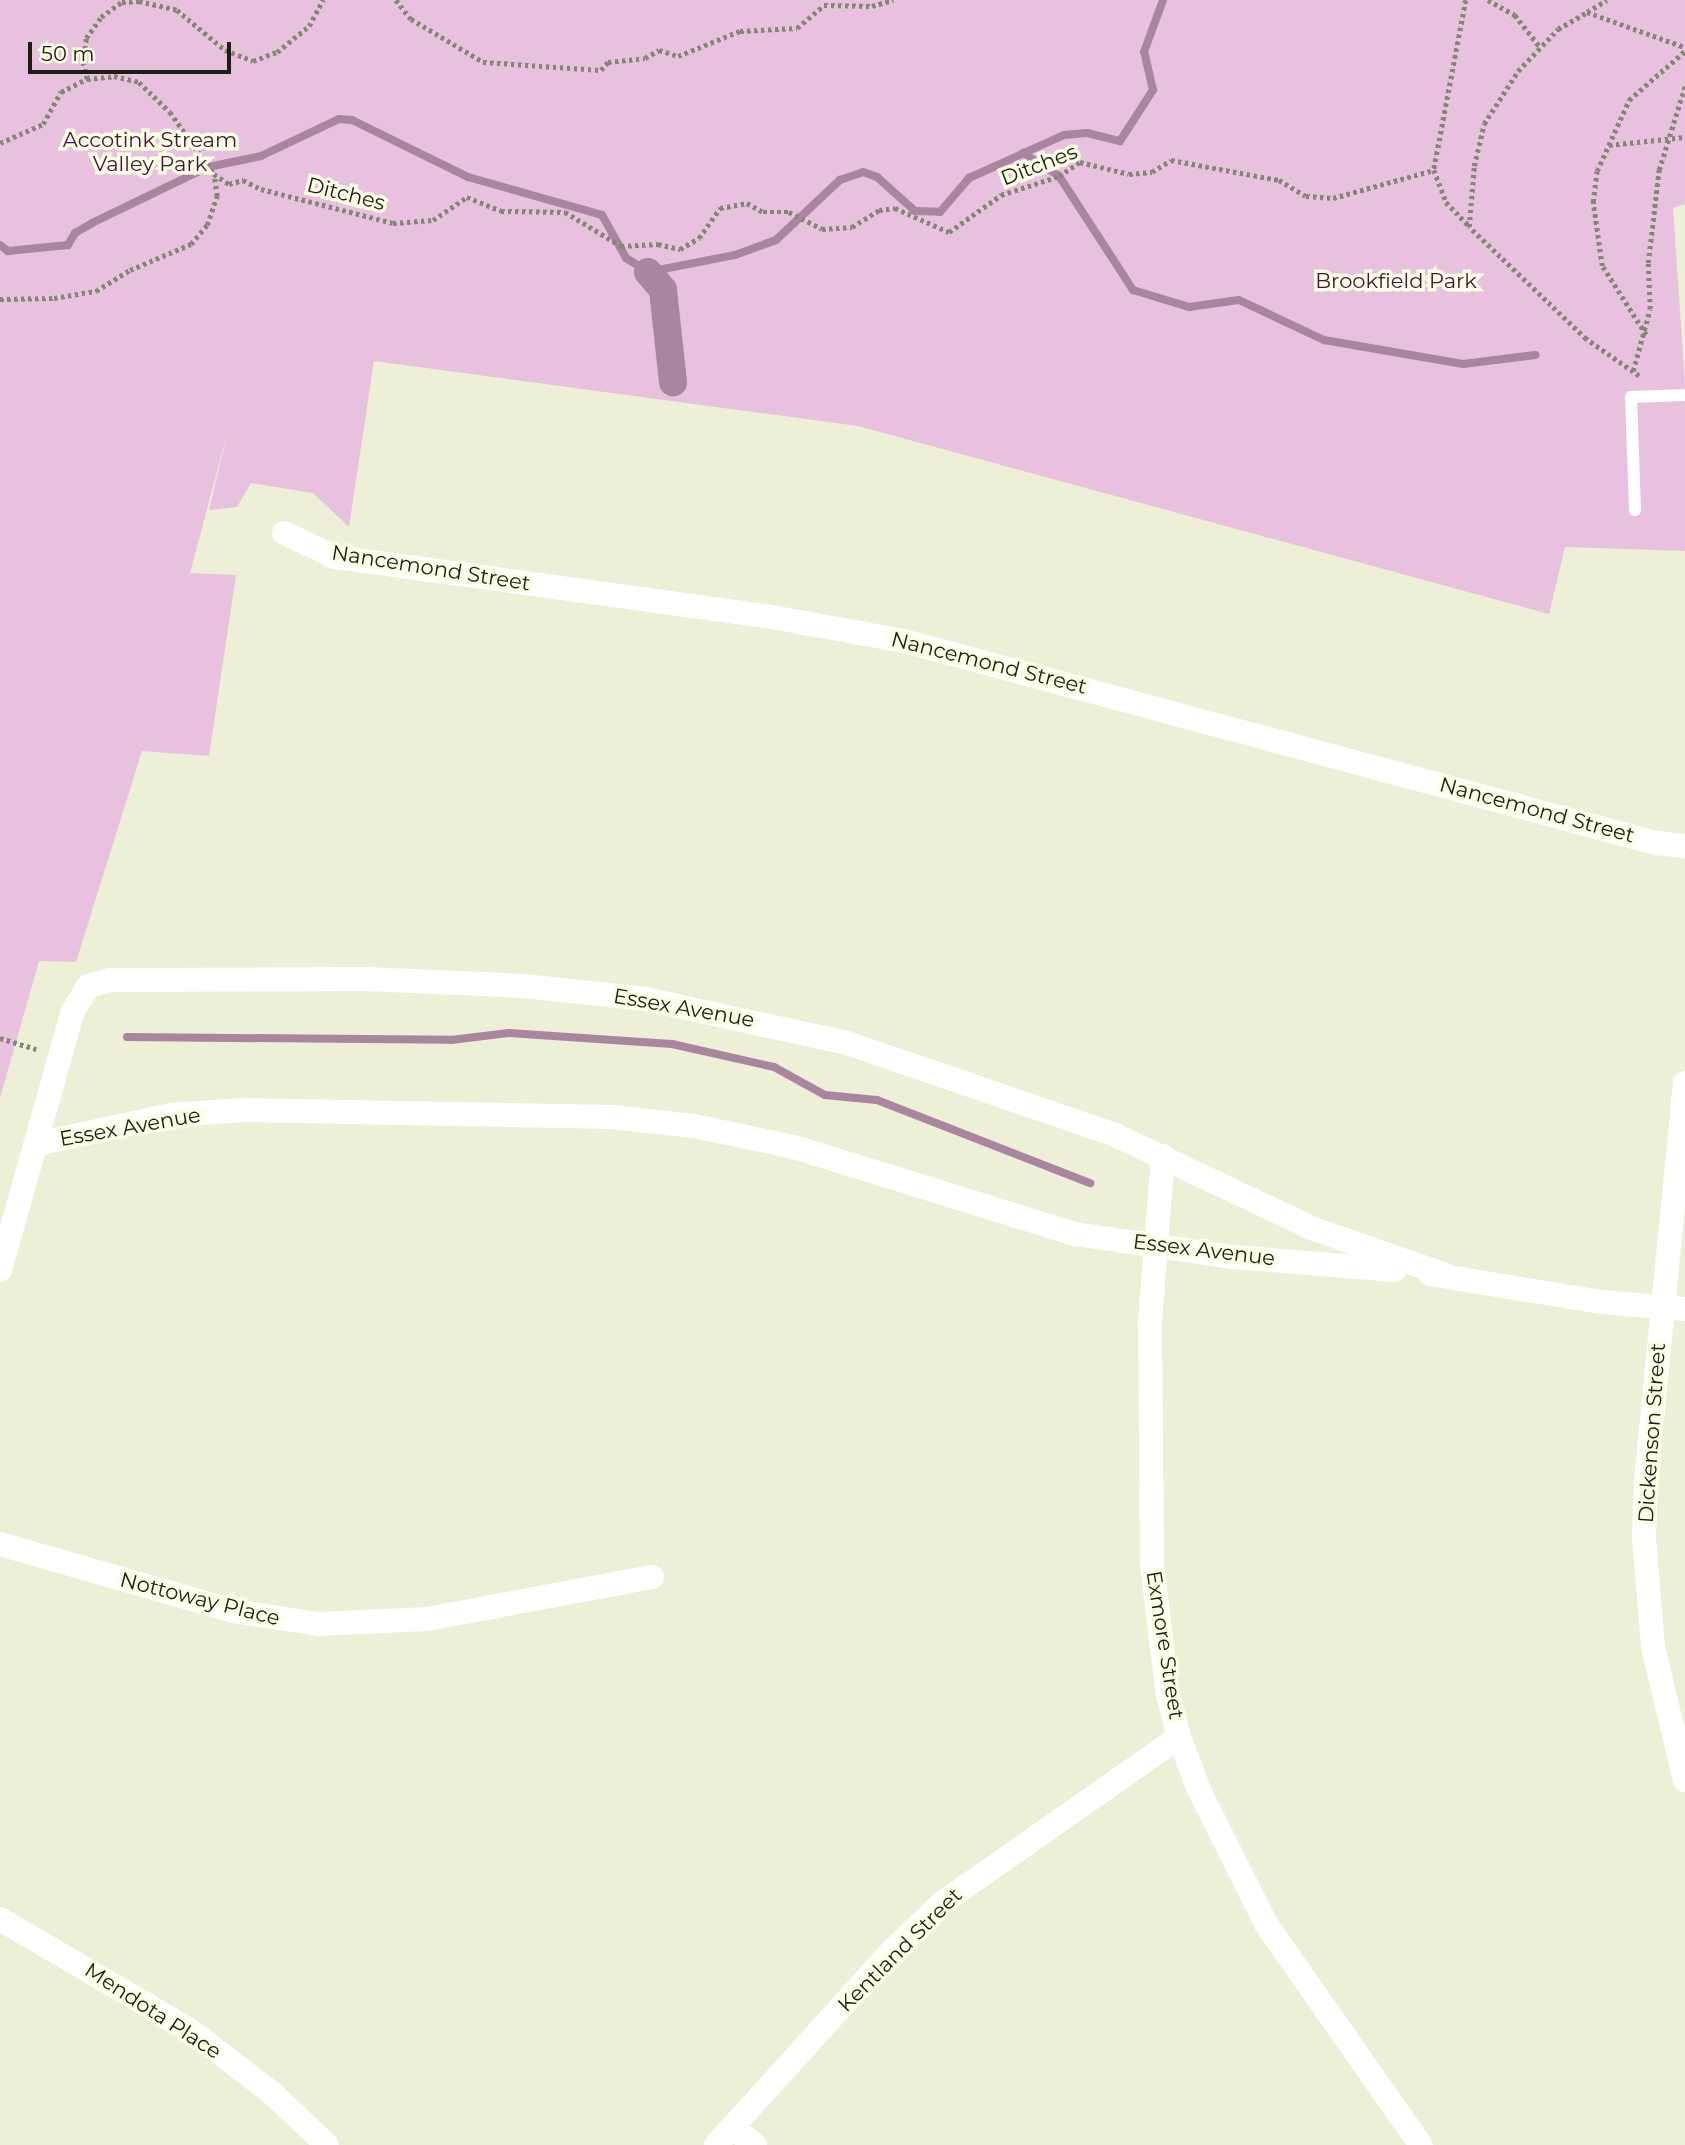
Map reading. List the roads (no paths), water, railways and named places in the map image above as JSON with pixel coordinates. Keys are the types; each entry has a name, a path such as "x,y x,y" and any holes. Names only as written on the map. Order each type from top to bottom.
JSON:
{"street":[{"name":"Nancemond Street","path":"284,533 335,557 766,616 904,641 1656,843 1685,846"},
{"name":"Essex Avenue","path":"1445,1275 1314,1229 1163,1156 971,1082 847,1043 645,999 524,986 365,979 110,979 88,986 80,995 37,1144 171,1115 244,1110 611,1116 694,1126 794,1147 1076,1234 1155,1245 1445,1275 1601,1302 1673,1308"},
{"name":"Dickenson Street","path":"1685,1083 1673,1308 1646,1481 1647,1586 1665,1708 1685,1780"},
{"path":"0,1270 37,1144"},
{"name":"Exmore Street","path":"1163,1156 1150,1322 1152,1565 1168,1695 1179,1737 1199,1790 1266,1924 1421,2145"},
{"name":"Nottoway Place","path":"0,1544 233,1611 318,1624 427,1619 652,1577"},
{"name":"Kentland Street","path":"724,2136 942,1903 1179,1737"},
{"name":"Mendota Place","path":"0,1919 190,2030 273,2094 327,2145"},
{"path":"724,2136 755,2145"}],"lane":[{"path":"1635,510 1632,397 1685,395"}],"waterway":[{"path":"0,245 8,251 68,245 75,233 92,223 208,167 261,156 339,119 352,120 468,177 602,215 626,258 648,272 735,255 776,240 840,180 863,172 877,177 915,211 940,212 969,178 1064,135 1087,133 1120,141 1153,90 1144,52 1163,0"},
{"path":"1023,153 1059,176 1133,290 1189,307 1239,300 1324,340 1463,364 1535,355"},
{"path":"648,272 663,290 673,382"},
{"path":"127,1037 451,1040 509,1033 672,1044 774,1067 825,1095 877,1100 1090,1183"}],"park label":[{"name":"Accotink Stream Valley Park","path":"150,152"},
{"name":"Brookfield Park","path":"1396,281"}]}
